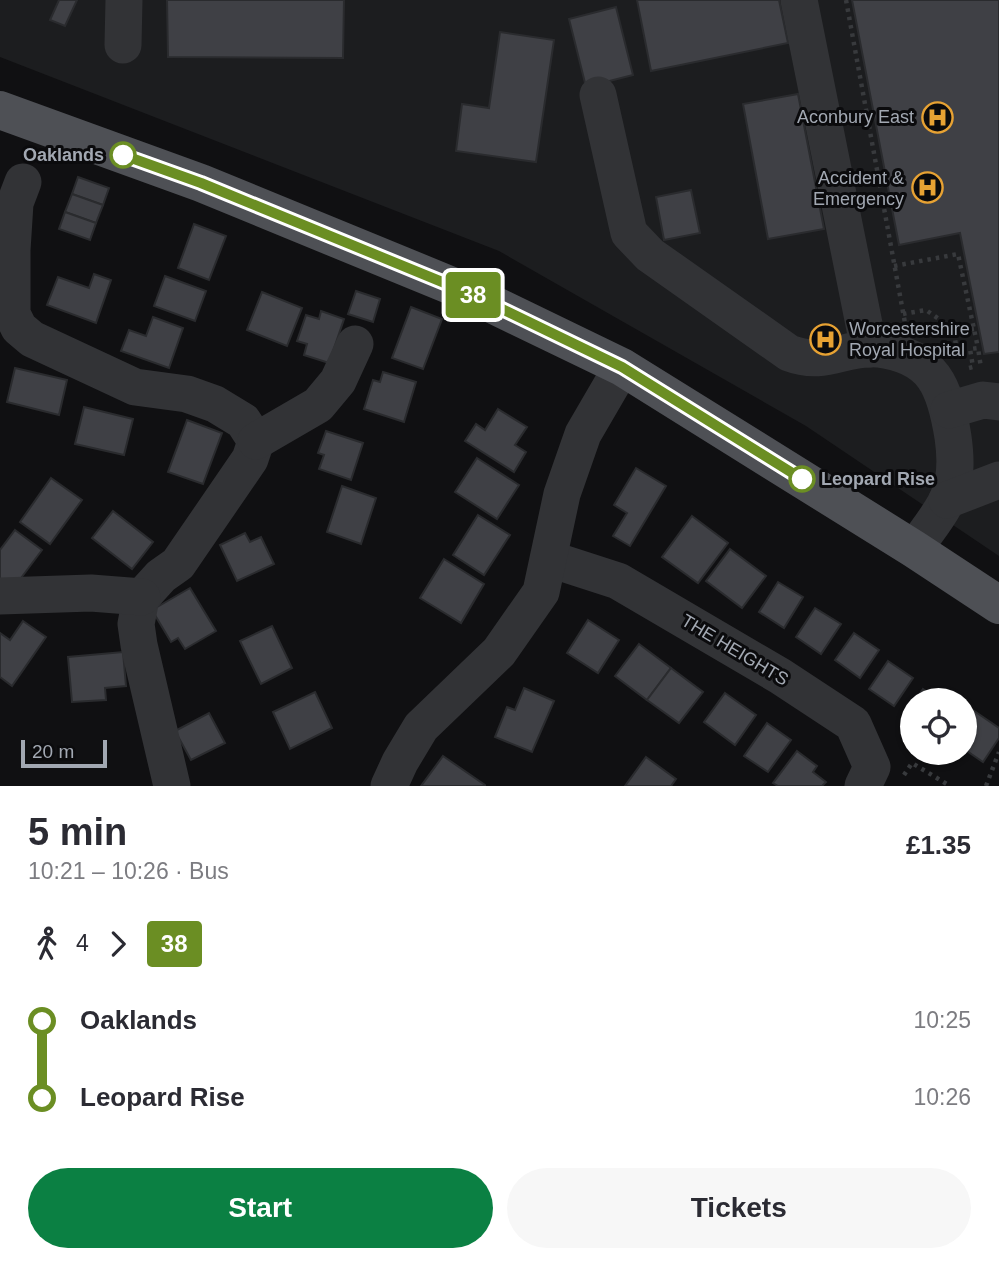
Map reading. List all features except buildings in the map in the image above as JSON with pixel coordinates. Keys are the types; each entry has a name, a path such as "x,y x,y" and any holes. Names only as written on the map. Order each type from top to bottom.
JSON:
{"main road":[{"path":"0,110 201,183 469,293 622,367 999,605"}],"street":[{"path":"123,45 124,0"},
{"path":"799,0 869,349"},
{"path":"598,95 629,233 650,255 789,353 804,359 818,359 869,349 906,355 921,364 937,382 948,403 956,458 954,477 947,499 914,549"},
{"path":"23,182 15,203 10,335 32,339 135,387 187,394 215,404 243,421 256,441"},
{"path":"172,786 139,645 136,624 142,597 161,576 178,564 250,459 256,441 317,405 338,381 355,344"},
{"path":"389,786 421,727 499,652 541,592 562,494 583,434 622,367"},
{"path":"949,410 993,401"},
{"path":"947,499 999,480"},
{"name":"THE HEIGHTS","path":"550,559 618,581 780,676 853,724 872,767 863,786"},
{"path":"0,596 91,593 142,597"}],"path":[{"path":"846,0 902,307"},
{"path":"894,266 958,254 978,348 993,401"},
{"path":"903,314 926,310 953,329 958,357"},
{"path":"954,332 974,329"},
{"path":"961,369 973,367 970,349 978,348"},
{"path":"985,786 999,752"},
{"path":"897,786 912,763 950,786"}],"shaded area":[{"name":"Worcestershire Royal Hospital","path":"0,0 999,0 999,556 806,426 499,251 0,57"}],"bus line":[{"name":"38","path":"123,155 201,183 469,293 622,367 802,479"}],"place":[{"name":"Aconbury East","path":"937,117"},
{"name":"Oaklands","path":"123,155"},
{"name":"Accident & Emergency","path":"927,188"},
{"name":"Worcestershire Royal Hospital","path":"826,339"},
{"name":"Leopard Rise","path":"802,479"}]}
